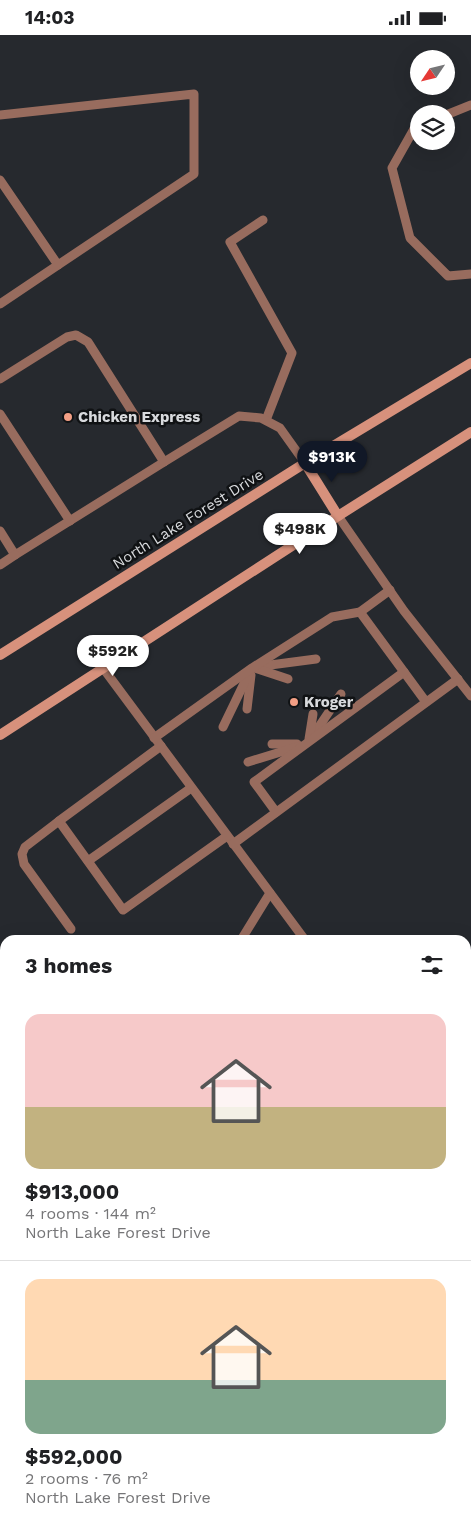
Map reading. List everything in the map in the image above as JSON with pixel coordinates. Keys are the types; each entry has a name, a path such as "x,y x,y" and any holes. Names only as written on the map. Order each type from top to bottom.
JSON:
{"main road":[{"name":"North Lake Forest Drive","path":"0,655 305,463 471,363"},
{"path":"0,735 471,432"},
{"path":"305,463 338,516"}],"lane":[{"path":"0,115 194,94 194,175 0,304"},
{"path":"455,111 471,105"},
{"path":"410,136 392,168 410,238 448,276 471,274"},
{"path":"0,180 58,265"},
{"path":"263,220 230,242 292,353 266,420"},
{"path":"0,379 67,337 76,335 88,342 164,462"},
{"path":"0,414 70,521"},
{"path":"0,565 239,416 261,418 280,427 305,463"},
{"path":"338,516 390,590 471,696"},
{"path":"0,531 16,555"},
{"path":"154,738 252,668 332,617 360,612 390,590"},
{"path":"360,612 426,702"},
{"path":"252,668 316,659"},
{"path":"102,668 301,935"},
{"path":"252,668 288,679"},
{"path":"248,709 252,668"},
{"path":"223,727 252,668"},
{"path":"276,812 254,782 404,672"},
{"path":"233,844 458,679"},
{"path":"248,762 308,744 341,694"},
{"path":"308,744 313,714"},
{"path":"272,744 308,744"},
{"path":"71,929 24,864 22,854 25,847 161,747"},
{"path":"88,861 191,787"},
{"path":"59,821 123,910 227,836"},
{"path":"244,935 270,893"}],"place":[{"name":"Chicken Express","path":"68,417"},
{"name":"Kroger","path":"294,702"}]}
